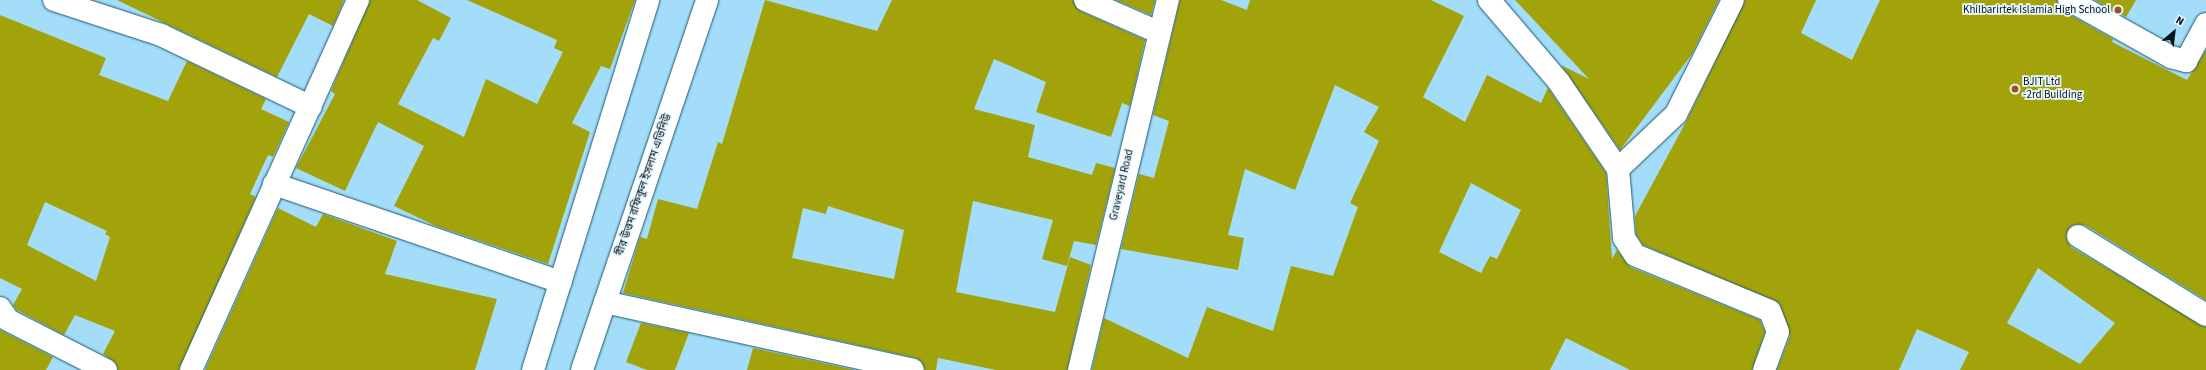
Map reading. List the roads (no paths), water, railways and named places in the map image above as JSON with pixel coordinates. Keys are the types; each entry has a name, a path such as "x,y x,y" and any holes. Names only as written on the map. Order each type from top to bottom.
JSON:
{"street":[{"path":"54,0 162,35 311,107"},
{"path":"191,370 358,0"},
{"path":"533,370 648,0"},
{"name":"বীর উত্তম রফিকুল ইসলাম এভিনিউ","path":"582,370 707,0"},
{"path":"1085,0 1158,32"},
{"name":"Graveyard Road","path":"1079,370 1158,32 1168,0"},
{"path":"1489,0 1559,82 1618,169 1624,238 1635,256 1770,311 1778,332 1764,370"},
{"path":"1618,169 1676,114 1733,0"},
{"path":"2069,0 2171,57 2186,61 2206,24"},
{"path":"274,184 561,282"},
{"path":"2078,236 2206,315"},
{"path":"605,302 913,370"},
{"path":"0,308 8,320 106,370"}],"place":[{"name":"Khilbarirtek Islamia High School","path":"2118,10"},
{"name":"BJIT Ltd -2rd Building","path":"2015,89"}]}
